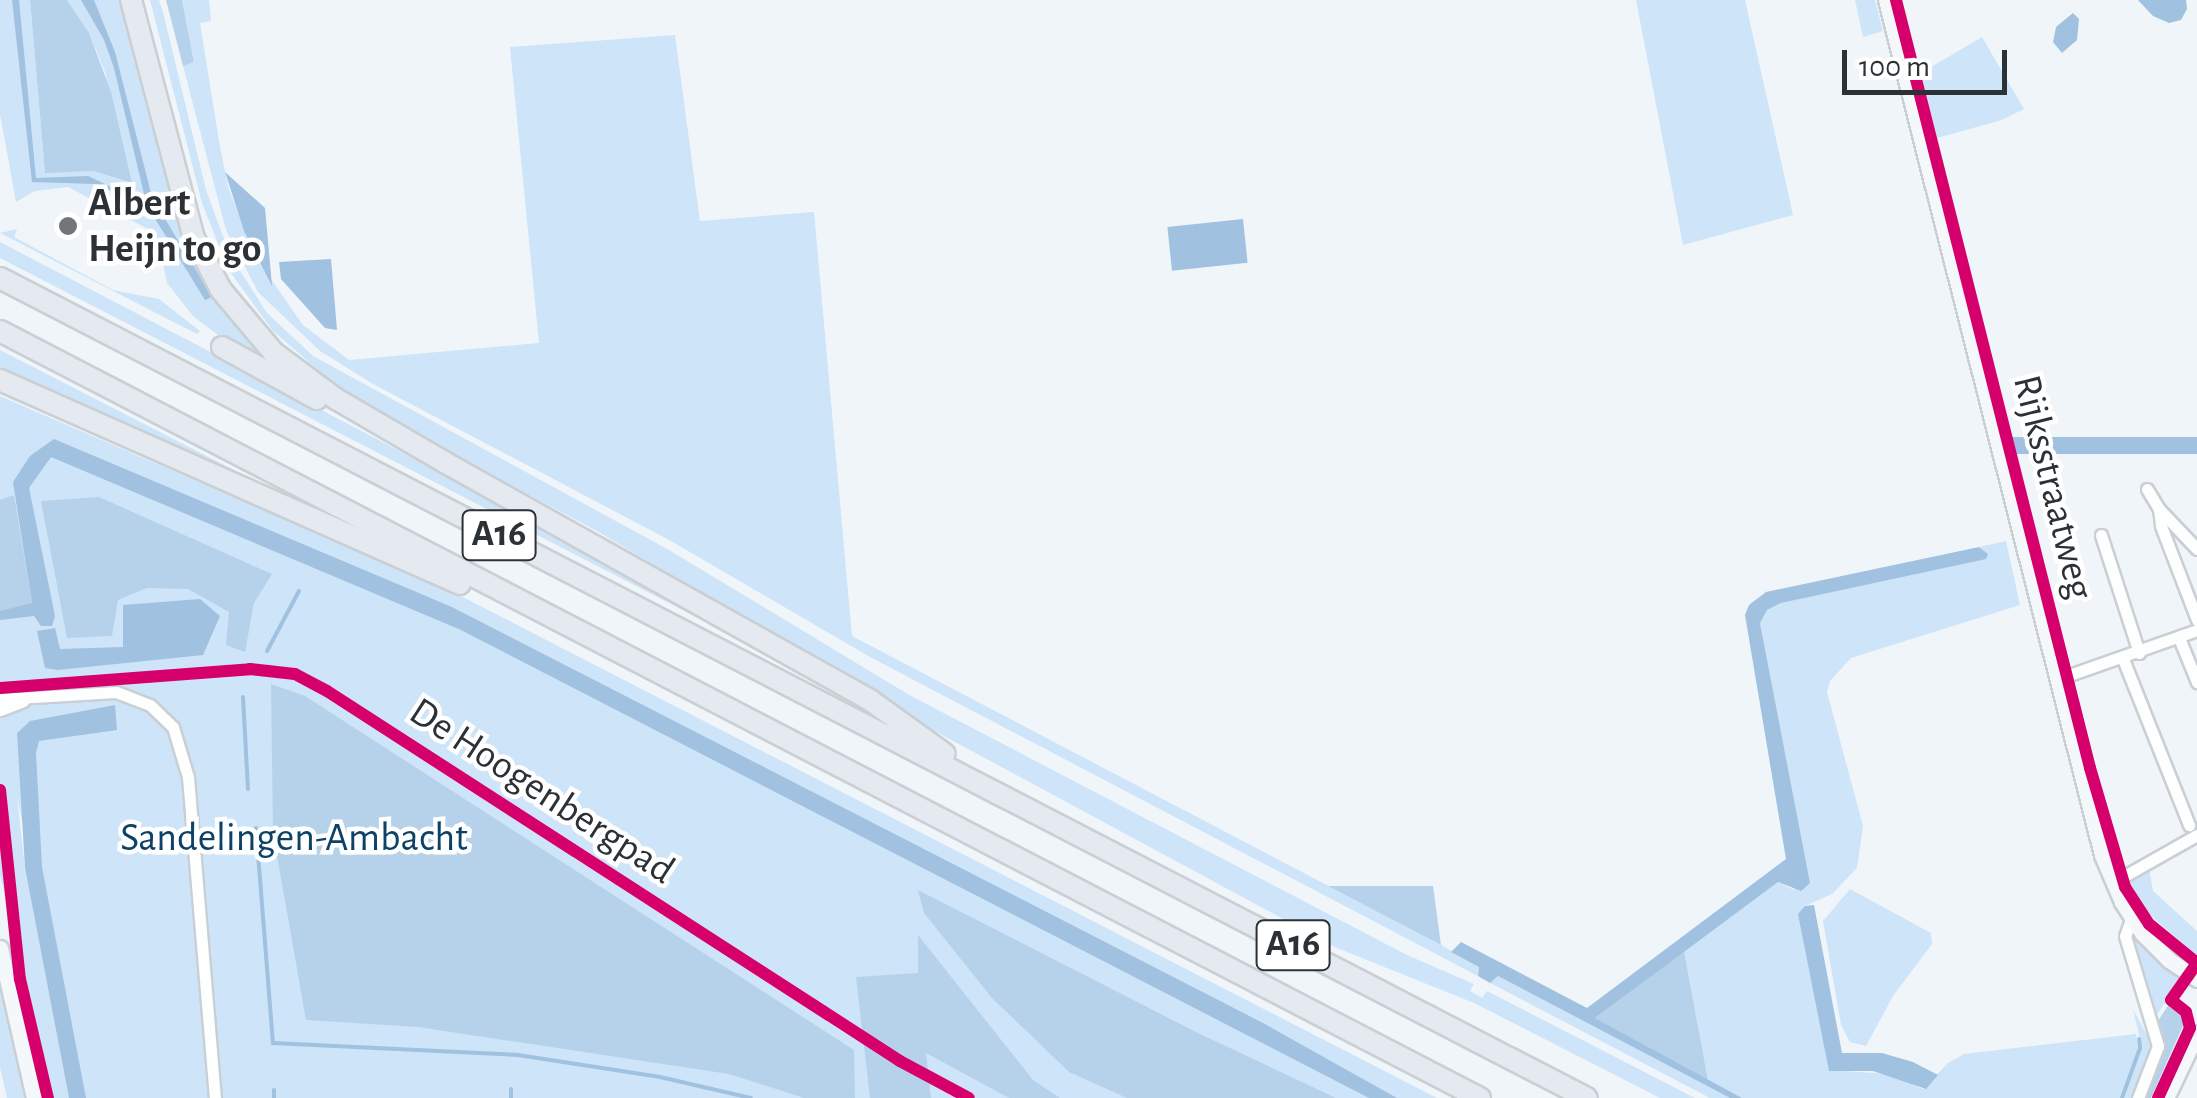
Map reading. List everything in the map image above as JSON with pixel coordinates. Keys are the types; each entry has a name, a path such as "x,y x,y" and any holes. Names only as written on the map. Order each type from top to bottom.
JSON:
{"highway":[{"name":"A16","path":"131,0 182,202 194,238 221,290 253,332 296,372 446,463"},
{"name":"A16","path":"0,278 1586,1098"},
{"name":"A16","path":"0,331 1480,1098"},
{"name":"A16","path":"222,347 446,463 870,700 999,793"},
{"name":"A16","path":"0,380 498,602 542,612"}],"street":[{"name":"Rijksstraatweg","path":"1886,0 2112,883 2131,918 2168,960 2197,979"},
{"path":"2147,489 2159,509 2197,549"},
{"path":"2159,509 2160,526 2197,620"},
{"path":"2102,536 2139,653"},
{"path":"2058,679 2197,630"},
{"path":"2180,638 2197,682"},
{"path":"2112,883 2193,830 2123,659"},
{"path":"0,710 42,692 100,691 133,696 160,712 183,750 215,1098"},
{"path":"0,699 27,700"},
{"name":"Rijksstraatweg","path":"2131,918 2126,936 2158,1046 2138,1098"},
{"path":"0,948 34,1098"},
{"path":"2166,1098 2197,1034"}],"green space":[{"path":"0,0 30,0 45,172 93,171 131,183 105,72 89,33 67,0 128,0 201,260 315,394 236,349 193,316 167,283 160,249 148,229 68,187 35,191 16,202 0,114"},
{"path":"30,0 67,0 89,33 111,92 132,183 93,171 45,173"},
{"path":"150,0 159,0 163,12 206,190 230,255 267,313 313,356 669,550 911,696 1407,955 1474,984 1470,991 1482,998 1487,991 1695,1098 1660,1098 1474,1003 1337,948 931,729 595,530 400,426 339,388 273,331 228,269 202,203"},
{"path":"166,0 182,0 194,62 183,66"},
{"path":"182,0 209,0 211,21 200,23 219,141 228,187 254,255 303,325 349,360 539,343 510,47 675,35 700,221 814,212 852,636 1441,945 1479,967 1478,976 870,657 671,541 373,384 320,351 258,292 226,230 183,66 194,62"},
{"path":"1636,0 1745,0 1793,215 1683,245"},
{"path":"1855,0 1875,0 1883,31 1863,37"},
{"path":"1982,37 2024,109 2002,120 1937,138 1921,73"},
{"path":"17,229 14,237 113,290 159,299 200,331 197,334 0,233"},
{"path":"0,242 503,505 830,686 0,258"},
{"path":"0,350 275,491 0,374"},
{"name":"Sandelingen-Ambacht","path":"0,396 455,593 1437,1098 80,1098 17,797 25,868 69,1098 52,1098 0,875","holes":["57,449 452,607 956,867 261,533"]},
{"path":"14,495 32,604 0,611 0,500"},
{"path":"99,497 272,574 254,603 245,652 226,645 229,612 188,589 147,588 118,600 112,636 67,638 41,501"},
{"path":"2006,541 2020,605 1851,658 1830,681 1827,692 1863,826 1857,868 1832,894 1805,906 1829,1070 1889,1074 1923,1089 1948,1063 1964,1054 2136,1034 2138,1050 2121,1098 1742,1098 1708,1080 1684,951 1778,882 1794,890 1806,864 1760,623 1767,610 1781,603 1988,555 1979,547"},
{"path":"271,684 305,696 854,1050 855,1098 804,1098 729,1074 418,1027 306,1020 273,833"},
{"path":"2149,868 2153,891 2197,931 2197,956 2148,913 2130,883"},
{"path":"1328,886 1433,886 1441,945"},
{"path":"1850,889 1931,933 1932,944 1893,996 1866,1046 1850,1042 1841,1025 1823,921"},
{"path":"918,890 1196,1032 1336,1098 1127,1098 1069,1072 992,998 924,913"},
{"path":"2129,934 2180,981 2154,1019"},
{"path":"918,935 1033,1080 1060,1098 1009,1098 926,1053 931,1098 870,1098 856,977 918,973"},
{"path":"1684,951 1708,1080 1595,1018"},
{"path":"1498,976 1730,1098 1710,1098 1490,983"},
{"path":"0,988 26,1098 7,1098 0,1068"},
{"path":"2169,1004 2185,1021 2151,1098 2140,1098 2160,1050 2156,1024"},
{"path":"2133,1009 2150,1041 2149,1060 2134,1098 2124,1098 2142,1047"}],"shaded area":[{"path":"12,0 19,0 36,178 88,176 137,199 145,198 114,68 104,40 81,0 94,0 115,52 152,197 212,297 205,300 149,209 96,184 32,182"},
{"path":"2138,0 2186,0 2187,9 2181,20 2169,23 2153,16"},
{"path":"2073,13 2079,19 2077,40 2062,53 2053,42 2056,27"},
{"path":"225,172 265,208 272,286 244,231"},
{"path":"1243,219 1248,263 1172,271 1167,227"},
{"path":"331,259 337,330 325,328 281,279 279,262"},
{"path":"2011,437 2197,437 2197,454 2011,454"},
{"path":"54,439 452,607 1263,1023 1397,1098 1369,1098 461,630 51,457 29,488 55,616 52,626 41,626 34,616 0,620 0,611 32,603 13,482 30,456"},
{"path":"1979,547 1988,554 1986,559 1781,603 1767,610 1760,623 1810,883 1801,891 1778,882 1595,1018 1742,1098 1730,1098 1498,976 1490,983 1478,976 1479,967 1451,952 1461,942 1587,1008 1786,859 1745,615 1749,605 1766,592"},
{"path":"200,599 220,616 203,655 58,670 45,668 37,631 55,628 60,649 123,647 123,605"},
{"path":"115,705 117,730 39,741 36,753 42,867 86,1098 69,1098 25,868 17,733 30,721"},
{"path":"1814,905 1842,1053 1882,1053 1913,1062 1938,1075 1926,1089 1873,1071 1829,1071 1798,914 1805,906"}],"waterway":[{"path":"267,651 299,591"},
{"path":"243,697 248,789"},
{"path":"256,828 273,1043 518,1055 660,1077 751,1098"},
{"path":"2122,1098 2140,1048 2139,1039"},
{"path":"511,1089 511,1098"},
{"path":"274,1090 274,1098"}],"cycle path":[{"path":"1896,0 2090,768 2125,887 2149,924 2197,963"},
{"name":"De Hoogenbergpad","path":"0,688 250,669 295,674 900,1061 969,1098"},
{"path":"0,790 20,979 48,1098"},
{"path":"2158,1098 2190,1028 2186,1012 2171,1000 2197,963"}],"place":[{"name":"Albert Heijn to go","path":"68,226"}]}
